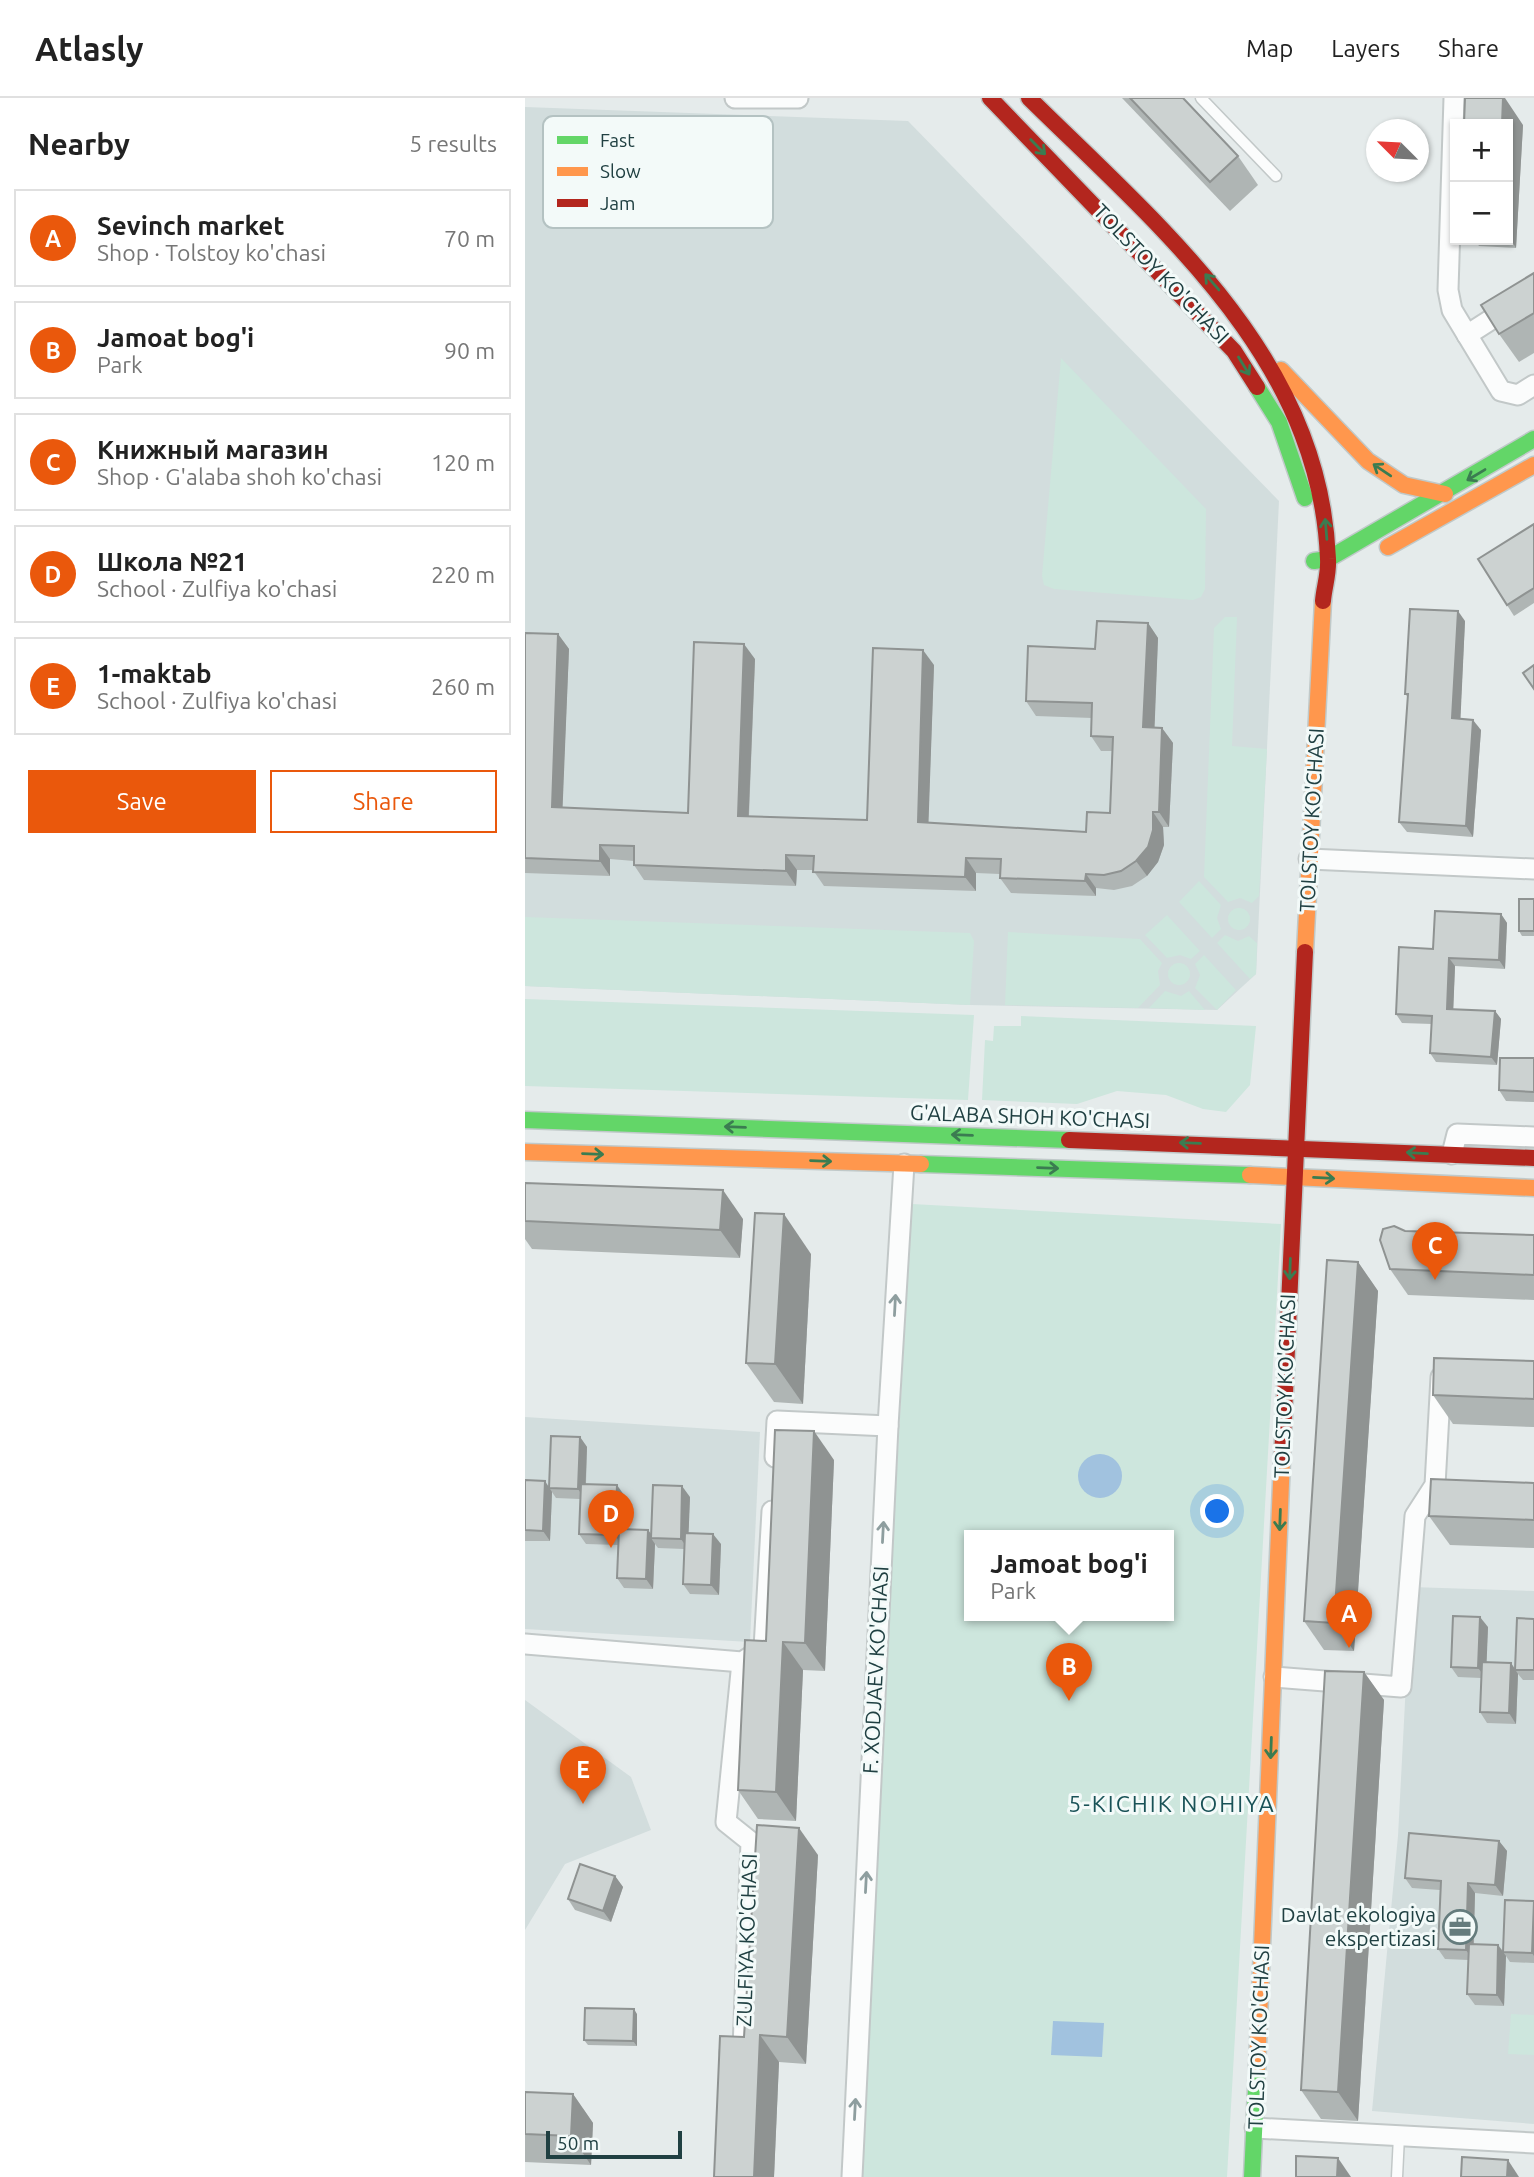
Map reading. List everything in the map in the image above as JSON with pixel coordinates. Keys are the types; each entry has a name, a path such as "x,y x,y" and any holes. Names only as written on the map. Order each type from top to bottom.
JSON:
{"main road":[{"name":"TOLSTOY KO'CHASI","path":"990,98 1234,351 1283,434 1303,489 1321,560 1329,575 1323,596 1295,1147 1252,2177"},
{"name":"TOLSTOY KO'CHASI","path":"1029,98 1214,283 1263,354 1306,435 1322,490 1321,560"},
{"path":"1263,354 1290,377 1368,461 1404,485 1445,494"},
{"path":"1321,560 1445,494 1534,439"},
{"path":"1375,553 1534,465"},
{"name":"G'ALABA SHOH KO'CHASI","path":"525,1120 1534,1158"},
{"path":"525,1152 1294,1176 1534,1188"}],"street":[{"path":"735,98 798,98"},
{"path":"1454,98 1448,290 1452,310 1501,391 1518,395 1534,385"},
{"path":"1467,335 1534,292"},
{"path":"1310,859 1534,869"},
{"path":"1451,1154 1457,1134 1534,1137"},
{"name":"F. XODJAEV KO'CHASI","path":"852,2177 888,1426 904,1164"},
{"path":"1274,1677 1401,1687 1415,1516 1435,1485 1441,1364"},
{"path":"525,1644 742,1662 764,1648 777,1421 888,1426"},
{"name":"ZULFIYA KO'CHASI","path":"726,2067 727,2054 743,2048 751,1842 726,1822 742,1662"},
{"path":"1255,2129 1534,2143"}],"lane":[{"path":"1201,98 1276,176"},
{"path":"1397,2177 1399,2136"}],"shaded area":[{"path":"525,107 771,116 543,116 543,228 773,228 773,116 908,121 1279,501 1256,974 1217,1010 970,1005 525,986"},
{"path":"525,1417 760,1432 750,1642 525,1629"},
{"path":"1411,1587 1534,1591 1534,2124 1372,2111 1398,1836"},
{"path":"525,1700 631,1777 651,1830 565,1864 525,1930"}],"green space":[{"path":"1061,358 1206,509 1205,589 1201,597 1193,600 1054,589 1044,585 1042,576"},
{"path":"1225,617 1237,617 1232,746 1267,749 1259,896 1252,903 1240,898 1228,902 1204,877 1214,628"},
{"path":"1199,881 1221,905 1217,918 1221,929 1212,938 1179,902"},
{"path":"1239,908 1247,911 1250,919 1247,927 1239,930 1231,927 1228,919 1231,911"},
{"path":"1167,915 1200,951 1191,959 1180,955 1167,958 1145,935"},
{"path":"525,917 970,933 974,941 970,1005 525,986"},
{"path":"1008,932 1140,939 1162,963 1158,971 1160,985 1138,1008 1005,1005"},
{"path":"1225,935 1238,941 1249,936 1257,943 1256,974 1250,979 1217,943"},
{"path":"1204,955 1236,990 1217,1010 1195,988 1200,975 1195,964"},
{"path":"1179,963 1187,966 1190,974 1187,982 1179,985 1171,982 1168,974 1171,966"},
{"path":"1165,991 1181,996 1189,991 1205,1010 1149,1008"},
{"path":"525,999 974,1015 968,1100 525,1086"},
{"path":"1021,1016 1256,1026 1250,1085 1226,1112 1203,1109 1166,1095 1117,1091 1077,1104 982,1100 985,1040 993,1041 994,1026 1021,1026"},
{"path":"912,1204 1281,1224 1227,2177 857,2177"},
{"path":"1511,2014 1534,2015 1534,2055 1508,2054"}],"water":[{"path":"1100,1454 1116,1460 1122,1476 1116,1492 1100,1498 1084,1492 1078,1476 1084,1460"},
{"path":"1053,2021 1104,2023 1102,2057 1051,2055"}],"building":[{"path":"1130,98 1183,98 1238,156 1210,182"},
{"path":"1465,98 1503,98 1502,119 1464,119"},
{"path":"1534,273 1534,313 1499,334 1481,305"},
{"path":"1534,524 1534,588 1507,605 1478,559"},
{"path":"1410,609 1458,611 1452,718 1473,720 1466,826 1399,822 1408,694 1405,694"},
{"path":"1097,621 1148,623 1143,727 1162,728 1159,812 1153,812 1153,830 1148,847 1136,861 1121,871 1104,875 1086,874 1085,881 1000,878 1001,859 966,858 965,877 813,872 814,856 786,855 786,871 634,865 634,846 600,845 600,861 525,858 525,633 558,634 552,807 688,813 694,642 744,644 738,816 867,820 873,648 923,650 918,822 1086,832 1087,812 1110,813 1113,737 1091,736 1092,703 1026,701 1028,646 1095,649"},
{"path":"1534,665 1534,689 1523,673"},
{"path":"1519,899 1534,899 1534,931 1519,931"},
{"path":"1435,911 1501,914 1499,960 1449,958 1447,1009 1495,1011 1491,1057 1430,1053 1432,1016 1396,1014 1399,947 1433,949"},
{"path":"1500,1058 1534,1058 1534,1092 1499,1090"},
{"path":"525,1183 723,1190 720,1230 525,1221"},
{"path":"755,1213 784,1214 775,1364 746,1363"},
{"path":"1394,1226 1405,1231 1534,1235 1534,1275 1390,1269 1380,1240 1383,1229"},
{"path":"1327,1260 1358,1262 1334,1623 1304,1621"},
{"path":"1434,1358 1534,1361 1534,1399 1433,1395"},
{"path":"775,1430 814,1431 805,1643 783,1642 776,1792 738,1790 745,1640 766,1641"},
{"path":"551,1436 580,1437 578,1489 549,1488"},
{"path":"1431,1479 1534,1483 1534,1520 1429,1516"},
{"path":"525,1480 545,1481 543,1531 525,1530"},
{"path":"581,1484 617,1485 615,1535 579,1534"},
{"path":"653,1485 682,1486 681,1539 651,1538"},
{"path":"619,1529 648,1530 646,1579 617,1578"},
{"path":"685,1533 713,1534 711,1585 683,1584"},
{"path":"1453,1616 1480,1617 1478,1668 1451,1667"},
{"path":"1517,1618 1534,1619 1534,1670 1515,1670"},
{"path":"1482,1662 1511,1663 1509,1713 1480,1712"},
{"path":"1325,1671 1364,1672 1338,2092 1301,2090"},
{"path":"757,1825 799,1828 787,2037 760,2035 754,2177 714,2177 720,2036 744,2037"},
{"path":"1409,1833 1499,1841 1495,1885 1468,1883 1466,1950 1438,1949 1441,1881 1405,1878"},
{"path":"580,1864 615,1876 603,1911 568,1899"},
{"path":"1505,1900 1534,1901 1532,1953 1503,1952"},
{"path":"1469,1944 1498,1945 1497,1995 1467,1994"},
{"path":"585,2008 634,2009 633,2041 584,2040"},
{"path":"525,2092 573,2094 571,2136 525,2134"},
{"path":"1296,2156 1338,2158 1337,2177 1296,2177"},
{"path":"1462,2157 1508,2160 1507,2177 1461,2177"}],"traffic: fast":[{"path":"1257,387 1279,422 1305,498"},
{"path":"1314,561 1328,559 1534,439"},
{"path":"525,1120 1069,1140"},
{"path":"921,1164 1250,1175"},
{"path":"1252,2177 1257,2068"}],"traffic: slow":[{"path":"1281,370 1368,461 1404,485 1445,494"},
{"path":"1388,547 1534,465"},
{"path":"1305,952 1323,601"},
{"path":"525,1152 921,1164"},
{"path":"1250,1175 1534,1188"},
{"path":"1257,2068 1282,1459"}],"traffic: jam":[{"path":"990,98 1234,351 1257,387"},
{"path":"1029,98 1180,248 1225,302 1265,359 1297,421 1318,487 1328,559 1323,601"},
{"path":"1282,1459 1305,952"},
{"path":"1069,1140 1534,1158"}],"place":[{"name":"Книжный магазин","path":"1435,1280"},
{"name":"Школа №21","path":"611,1548"},
{"name":"Sevinch market","path":"1349,1648"},
{"name":"Jamoat bog'i","path":"1069,1701"},
{"name":"1-maktab","path":"583,1804"},
{"name":"Davlat ekologiya ekspertizasi","path":"1460,1927"}],"district":[{"name":"5-KICHIK NOHIYA","path":"1172,1804"}]}
